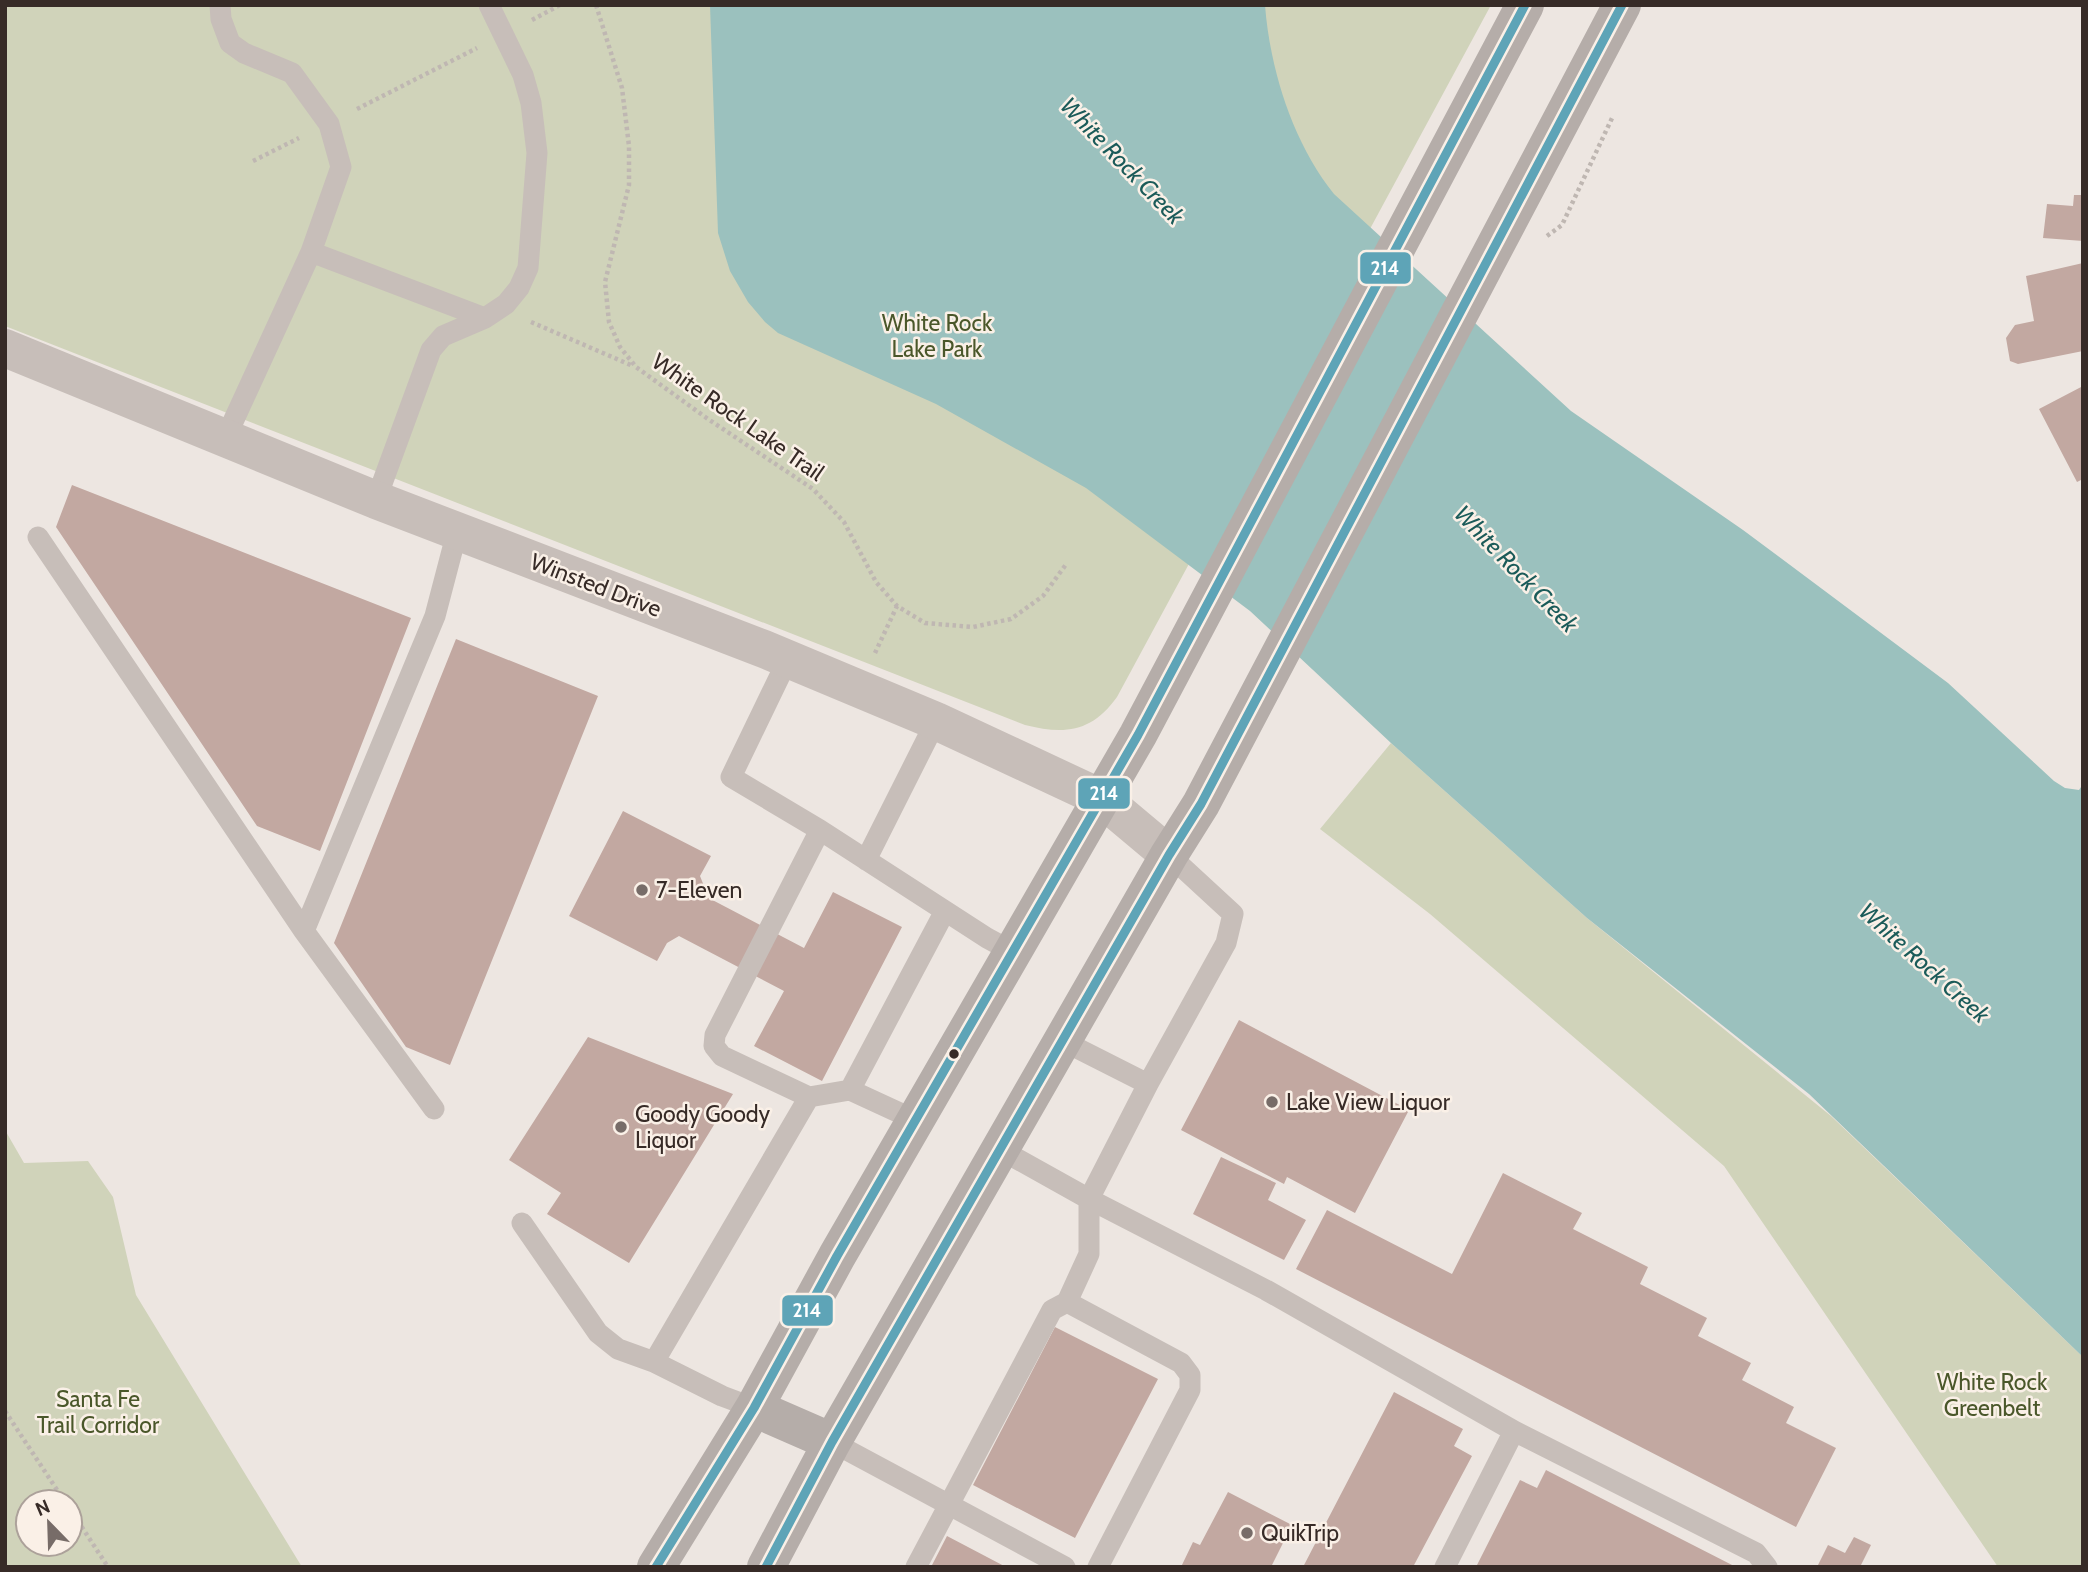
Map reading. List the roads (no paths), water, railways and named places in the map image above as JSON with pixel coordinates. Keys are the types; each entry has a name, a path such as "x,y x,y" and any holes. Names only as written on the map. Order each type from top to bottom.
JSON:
{"main road":[{"path":"656,1567 754,1408 915,1120 1101,798 1524,5"},
{"path":"766,1567 832,1442 1169,855 1201,804 1622,5"},
{"path":"754,1408 832,1442"}],"street":[{"name":"Winsted Drive","path":"5,348 376,500 788,659 936,721 1101,798 1169,855"}],"lane":[{"path":"220,5 220,19 230,43 244,53 292,73 329,124 341,167 311,252 226,437"},
{"path":"376,500 431,350 443,335 485,318 506,304 519,288 528,268 537,153 531,103 523,75 489,5"},
{"path":"311,252 485,318"},
{"path":"304,931 435,616 457,532"},
{"path":"38,537 304,931 434,1109"},
{"path":"788,659 731,777 1013,952"},
{"path":"866,860 936,721"},
{"path":"820,830 715,1035 714,1046 722,1056 809,1097 850,1090 915,1120"},
{"path":"916,1567 1052,1310 1068,1302 1089,1254 1089,1199 1147,1084 1226,943 1233,914 1169,855"},
{"path":"850,1090 945,911"},
{"path":"1063,1041 1147,1084"},
{"path":"654,1362 809,1097"},
{"path":"1001,1150 1089,1199 1266,1290 1514,1431 1756,1553 1767,1567"},
{"path":"522,1223 598,1333 618,1349 654,1362 722,1396 754,1408"},
{"path":"1068,1302 1181,1363 1190,1375 1190,1390 1098,1567"},
{"path":"1446,1567 1514,1431"},
{"path":"832,1442 1065,1567"}],"water":[{"name":"White Rock Creek","path":"710,5 1265,5 1272,55 1286,105 1307,152 1334,194 1571,411 1743,530 1948,683 2054,781 2065,788 2079,790 2083,784 2083,1357 1809,1094 1587,918 1391,743 1250,611 1086,488 936,404 778,333 765,322 748,302 730,271 718,233"}],"place":[{"name":"7-Eleven","path":"642,890"},
{"name":"Lake View Liquor","path":"1272,1102"},
{"name":"Goody Goody Liquor","path":"621,1127"},
{"name":"QuikTrip","path":"1247,1533"}],"park label":[{"name":"White Rock Lake Park","path":"937,336"},
{"name":"White Rock Greenbelt","path":"1992,1395"},
{"name":"Santa Fe Trail Corridor","path":"98,1412"}]}
